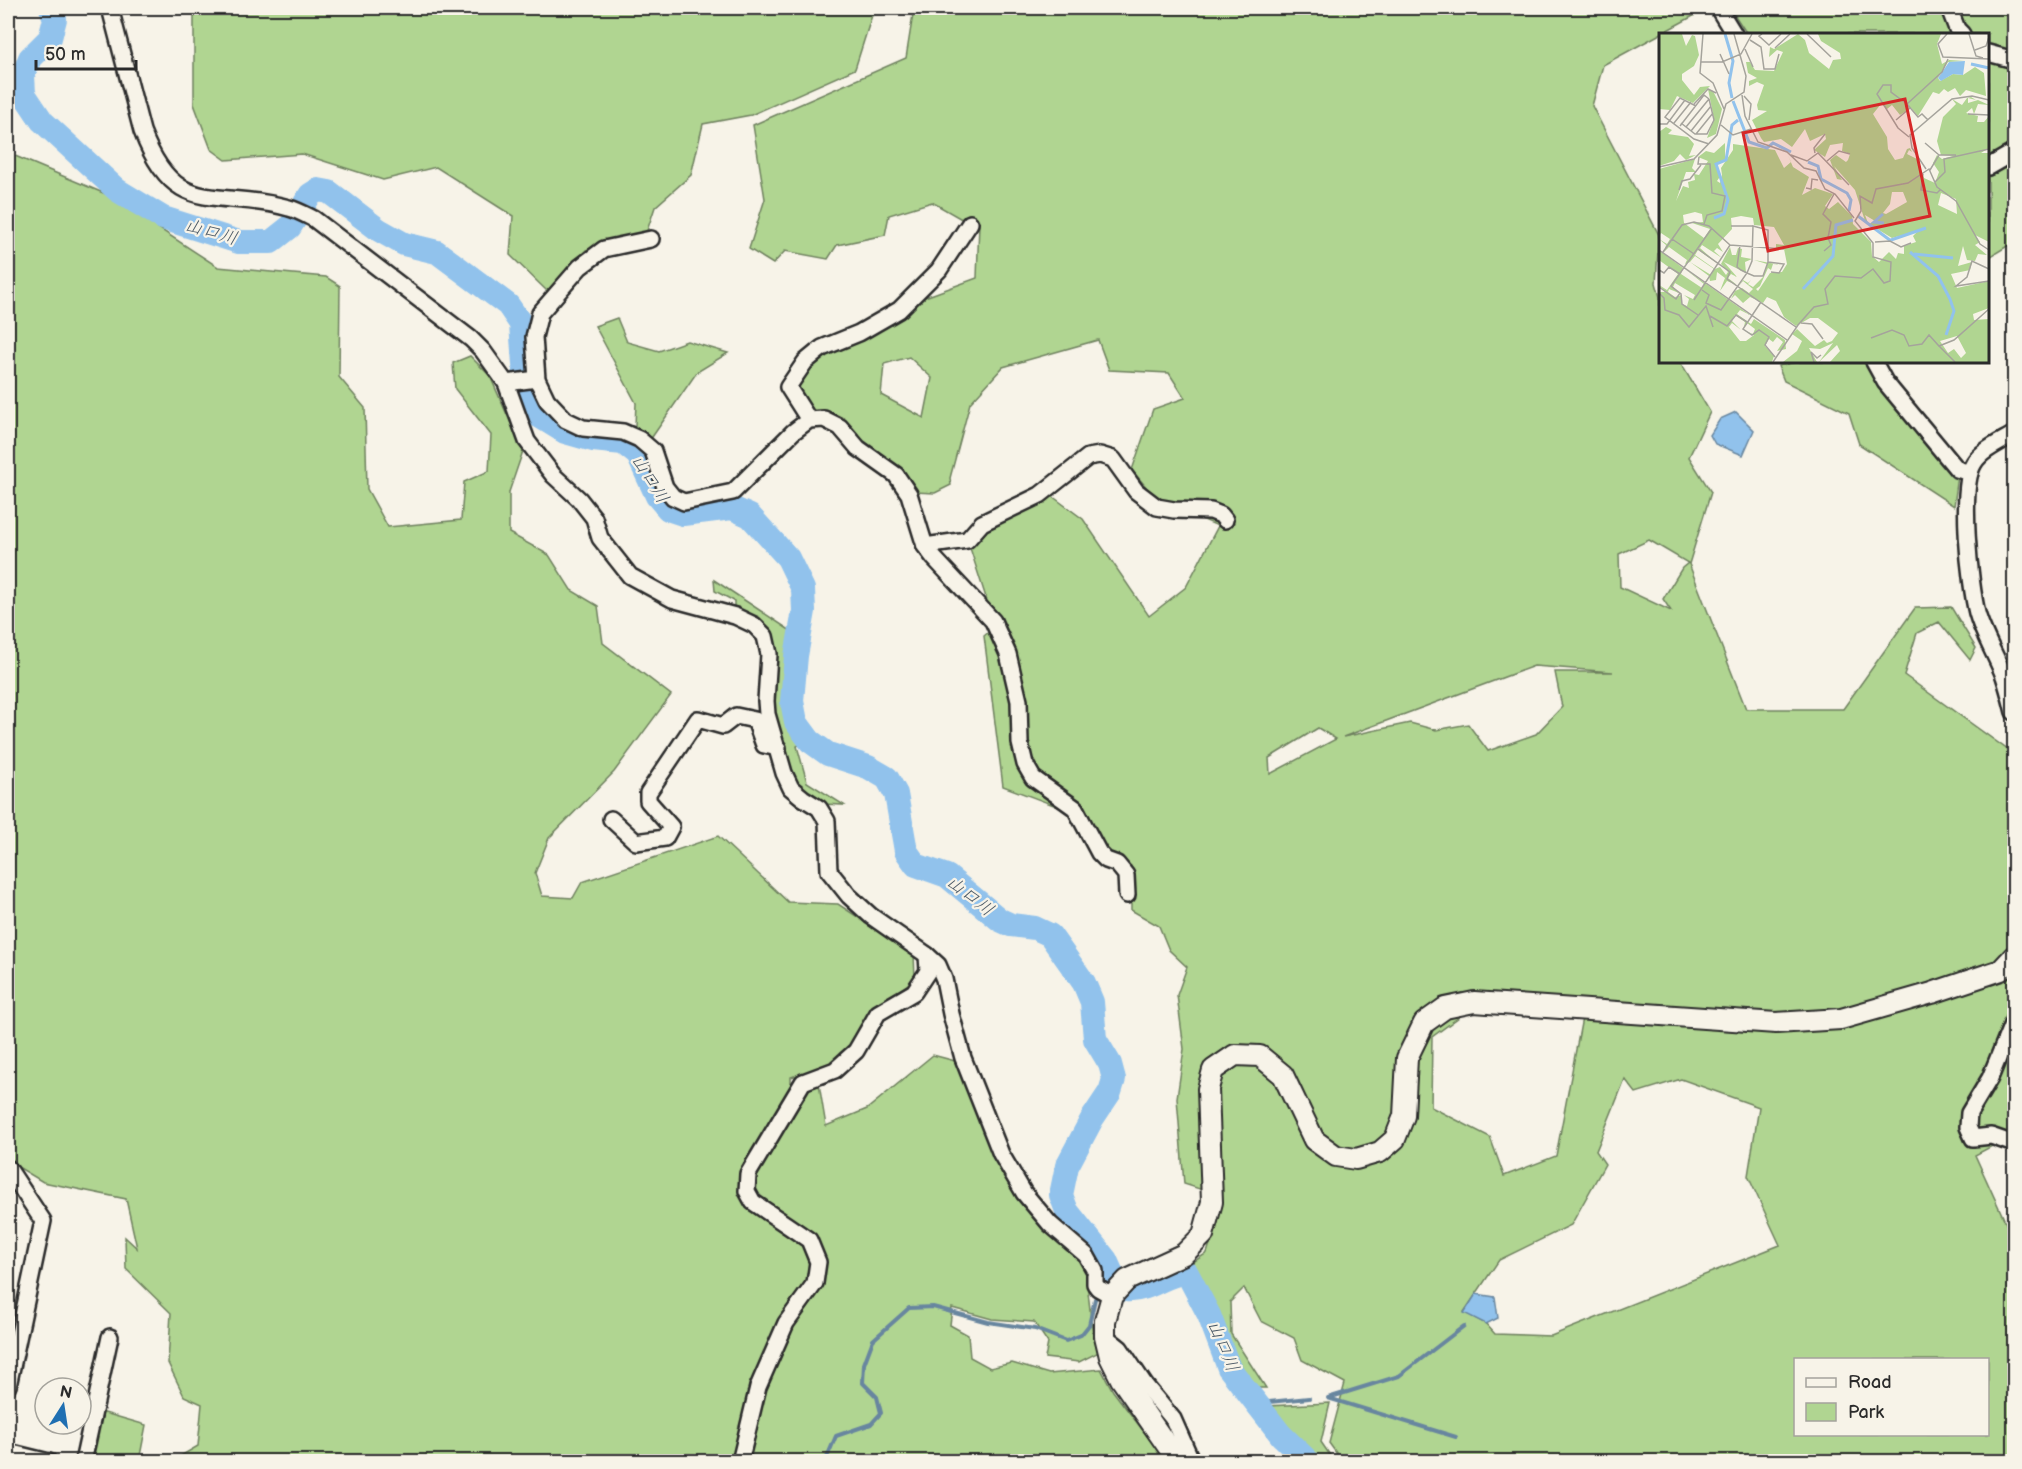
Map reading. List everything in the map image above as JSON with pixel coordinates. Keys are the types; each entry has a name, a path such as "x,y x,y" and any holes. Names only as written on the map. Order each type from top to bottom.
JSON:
{"street":[{"path":"110,8 142,131 149,150 164,173 182,189 201,196 290,208 314,219 471,339 483,351 506,383 527,441 553,475 579,499 594,518 600,538 630,576 672,599 735,616 754,625 765,636 769,654 767,714 784,773 791,788 819,808 827,821 829,871 849,896 871,916 938,965 944,979 963,1058 1001,1154 1024,1193 1050,1224 1086,1255 1095,1271 1095,1284 1105,1292"},
{"path":"1719,8 1733,33"},
{"path":"1949,8 1957,29 1961,33"},
{"path":"1989,53 2014,60"},
{"path":"1989,166 2014,153"},
{"path":"809,420 788,387 805,362 822,348 859,333 899,310 939,270 970,223"},
{"path":"651,239 604,249 580,267 540,313 534,337 537,379 547,400 566,420 583,428 623,432 639,439 653,451 665,487 673,497 684,502 733,492 793,432 809,420 824,419 840,427 858,448 896,475 909,494 925,546 993,621 1008,654 1019,700 1020,743 1025,764 1033,778 1075,808 1099,853 1106,860 1117,864 1126,875 1127,895"},
{"path":"1875,363 1885,382 1957,469 1970,473"},
{"path":"506,383 537,379"},
{"path":"2014,434 1974,462 1970,473 1967,500 1968,554 1977,614 2004,676 2014,712"},
{"path":"925,546 967,540 982,523 1040,495 1088,457 1100,455 1113,459 1136,491 1157,507 1211,511 1221,515 1225,520"},
{"path":"611,819 636,842 665,838 671,827 648,801 648,793 698,719 723,726 736,716 755,720 764,745 778,748"},
{"path":"740,1461 758,1387 786,1323 815,1283 818,1262 808,1240 753,1202 747,1191 748,1174 803,1082 835,1070 856,1051 878,1013 915,992 928,971 927,955"},
{"path":"1105,1292 1184,1254 1203,1235 1212,1202 1208,1089 1213,1070 1234,1055 1260,1056 1283,1075 1314,1140 1336,1156 1356,1159 1380,1152 1395,1139 1404,1116 1407,1058 1424,1023 1446,1008 1474,1002 1776,1023 1841,1019 2001,970 2014,956"},
{"path":"2014,1019 1990,1078 1969,1113 1968,1127 1972,1138 1991,1137 2014,1144"},
{"path":"8,1168 43,1221 8,1386"},
{"path":"1105,1292 1105,1336 1110,1357 1121,1379 1176,1461"},
{"path":"83,1461 111,1336"},
{"path":"1105,1336 1120,1348 1145,1385 1173,1419 1192,1461"},
{"path":"8,1452 49,1461"}],"green space":[{"path":"192,8 878,8 874,9 855,69 751,115 703,124 691,175 655,207 646,234 586,250 547,291 510,255 513,216 436,167 383,180 302,154 226,160 211,149 194,104 194,14"},
{"path":"914,8 1708,8 1603,65 1592,106 1659,235 1656,283 1659,294 1659,363 1681,363 1710,412 1689,457 1711,492 1689,564 1746,709 1843,709 1915,608 1951,607 1976,648 1970,660 1939,622 1917,633 1904,675 2012,753 2014,773 2014,918 2012,921 2014,929 2014,1151 1994,1145 1975,1155 2014,1241 2014,1461 1342,1461 1329,1443 1345,1383 1302,1360 1294,1338 1261,1321 1244,1288 1230,1302 1231,1334 1266,1388 1251,1388 1233,1366 1216,1311 1190,1264 1207,1253 1216,1225 1203,1190 1184,1184 1177,1098 1184,1049 1177,995 1187,967 1169,950 1159,926 1131,910 1131,866 1106,856 1035,771 1028,746 1018,661 988,604 970,548 987,526 1052,496 1083,519 1149,616 1186,587 1218,526 1157,500 1132,470 1153,409 1185,398 1169,373 1109,370 1098,340 1003,367 970,403 950,478 951,485 935,493 914,492 814,414 793,388 815,359 863,338 925,297 977,278 979,224 965,221 932,202 889,215 885,235 837,245 828,259 785,251 773,264 749,249 765,199 753,125 906,58","holes":["909,357 932,378 924,418 881,395 884,364","1649,540 1688,563 1682,568 1663,599 1671,611 1620,587 1619,554","1534,666 1613,672 1555,672 1562,707 1536,734 1488,751 1468,724 1436,730 1410,723 1343,737","1318,728 1336,739 1270,774 1269,758","1466,1012 1582,1018 1556,1156 1504,1176 1490,1137 1431,1107 1432,1037","1625,1079 1636,1093 1681,1079 1759,1107 1748,1176 1780,1245 1551,1336 1495,1334 1486,1324 1464,1312 1499,1260 1571,1225 1605,1164 1596,1151"]},
{"path":"1730,8 2014,8 2014,145 1989,157 1989,33 1746,33"},
{"path":"8,153 108,195 218,267 326,277 340,286 339,377 365,408 367,489 388,527 461,520 464,482 489,471 491,435 455,389 453,363 470,356 490,376 523,451 509,492 509,533 549,555 571,590 598,606 603,643 671,695 614,772 549,838 535,873 542,896 573,898 582,882 718,836 788,902 838,904 914,954 915,979 873,1009 840,1061 791,1077 791,1091 819,1084 826,1126 867,1109 933,1055 955,1061 1016,1197 1085,1265 1093,1336 1099,1352 1079,1362 1045,1358 1048,1343 1034,1322 992,1319 952,1308 950,1325 968,1335 970,1357 990,1368 1012,1363 1049,1374 1101,1369 1113,1391 1166,1461 172,1461 198,1446 202,1404 184,1396 168,1363 171,1313 126,1269 125,1237 137,1248 126,1199 43,1182 8,1161"},
{"path":"2014,163 2014,242 1989,257 1989,176"},
{"path":"617,318 627,342 659,351 687,341 728,353 697,372 650,440 635,426 636,403 595,326"},
{"path":"1792,363 1866,363 1875,381 1958,475 1954,506 1859,444 1849,413 1784,381 1778,366"},
{"path":"714,580 791,631 786,706 791,728 804,742 797,746 807,782 844,805 823,804 795,785 772,709 776,645 763,626 734,609 734,601 715,591"},
{"path":"991,630 1011,687 1014,743 1064,809 1003,786 984,636"},
{"path":"1330,1403 1321,1442 1334,1461 1321,1461 1267,1406"},
{"path":"101,1412 146,1425 139,1461 91,1462"}],"water":[{"path":"1736,412 1754,430 1743,455 1715,444 1710,435 1720,419"},
{"path":"1476,1294 1495,1297 1498,1318 1486,1324 1464,1313"}],"waterway":[{"name":"山口川","path":"51,8 55,19 50,38 30,58 23,75 24,94 42,121 117,190 163,218 239,242 271,242 290,227 310,195 318,190 329,192 379,230 404,244 437,252 508,305 521,324 525,377 539,416 565,432 593,440 623,443 638,455 657,496 668,509 683,514 732,508 750,516 788,558 803,589 804,611 796,656 792,701 796,722 810,741 828,754 868,767 887,778 896,794 906,851 916,865 947,876 1000,920 1011,925 1035,928 1050,935 1084,983 1092,1002 1095,1039 1110,1064 1114,1079 1110,1092 1092,1119 1067,1166 1061,1195 1067,1211 1106,1260 1114,1278"},
{"path":"1104,1286 1110,1271"},
{"name":"山口川","path":"1126,1290 1143,1288 1173,1275 1187,1273 1209,1315 1229,1368 1281,1435 1309,1462"},
{"path":"825,1462 836,1436 871,1424 881,1413 877,1397 863,1383 864,1364 873,1340 909,1308 933,1307 988,1322 1035,1329 1066,1341 1081,1335 1089,1325 1095,1299 1100,1292"},
{"path":"1456,1437 1328,1398 1399,1376 1464,1326"},
{"path":"1253,1399 1269,1402 1309,1398"}]}
